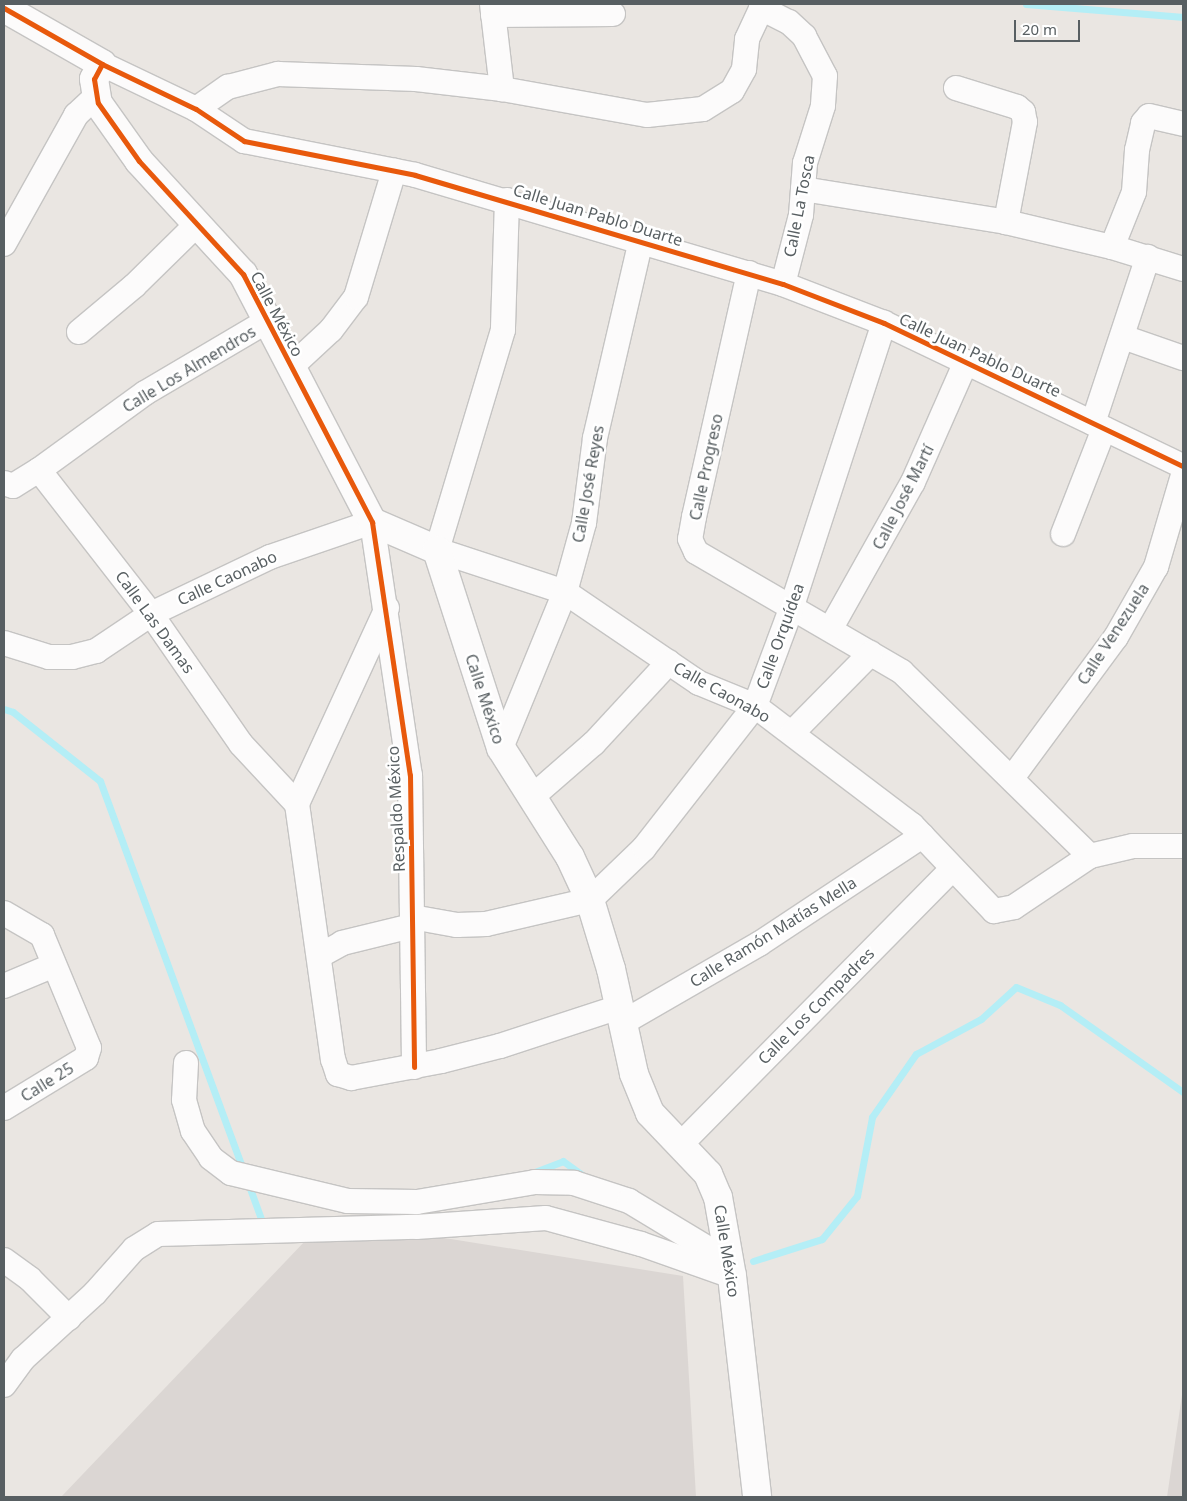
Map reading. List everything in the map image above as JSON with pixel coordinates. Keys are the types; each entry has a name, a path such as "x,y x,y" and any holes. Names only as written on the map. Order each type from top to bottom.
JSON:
{"street":[{"path":"196,109 228,87 278,74 416,79 502,89 647,115 703,109 732,91 744,69 747,39 762,6"},
{"name":"Calle La Tosca","path":"762,6 789,22 804,36 825,76 823,106 805,163 800,215 783,284"},
{"name":"Calle Juan Pablo Duarte","path":"4,8 102,64 196,109 244,141 394,171 507,200 783,284 884,323 1183,466"},
{"path":"502,89 492,9 613,14"},
{"path":"4,244 76,115 95,97 94,79 102,64"},
{"path":"956,88 1017,107 1023,112 1025,122 1006,222"},
{"name":"Calle México","path":"95,97 139,161 243,274 372,522"},
{"path":"1112,247 1134,192 1136,150 1143,122 1149,116 1183,124"},
{"path":"291,367 331,330 356,297 394,171"},
{"path":"803,190 1006,222 1112,247 1183,269"},
{"path":"372,522 437,550 503,330 507,200"},
{"path":"79,332 134,286 197,224"},
{"name":"Calle José Reyes","path":"501,748 565,592 584,523 595,438 641,241"},
{"path":"1063,534 1099,426 1123,337 1148,257"},
{"name":"Calle Progreso","path":"749,273 690,539 696,552 791,609 831,628 902,672 1090,856"},
{"name":"Calle Los Almendros","path":"39,470 145,392 267,321"},
{"name":"Calle Orquídea","path":"590,900 644,848 755,706 791,609 884,323"},
{"path":"1123,337 1183,358"},
{"name":"Calle José Martí","path":"831,628 913,482 966,362"},
{"path":"4,483 13,486 39,470"},
{"name":"Calle Las Damas","path":"39,470 151,614 241,744 298,804"},
{"name":"Calle Venezuela","path":"1012,778 1116,637 1156,567 1183,474"},
{"name":"Calle Caonabo","path":"4,643 49,657 72,657 96,651 151,614 270,556 372,522"},
{"name":"Respaldo México","path":"372,522 387,608 410,775 414,1067"},
{"name":"Calle México","path":"437,550 501,748 570,857 590,900 634,1074 650,1114 708,1174 724,1219 731,1264 756,1497"},
{"name":"Calle Caonabo","path":"437,550 565,592 699,683 755,706 922,836 994,911 1014,907 1090,856"},
{"path":"387,608 298,804 319,956 342,943 412,921 457,925 486,924 590,900"},
{"path":"792,734 872,653"},
{"path":"532,797 594,743 669,662"},
{"name":"Calle Ramón Matías Mella","path":"319,956 333,1059 338,1074 351,1078 414,1067 620,1015 759,944 922,836"},
{"path":"1090,856 1133,846 1182,840"},
{"name":"Calle Los Compadres","path":"681,1144 952,868"},
{"path":"4,913 42,935 54,965 4,986"},
{"name":"Calle 25","path":"4,1108 88,1054 54,965"},
{"path":"186,1063 184,1100 194,1131 211,1158 231,1173 348,1201 417,1202 535,1182 574,1183 628,1201 731,1264"},
{"path":"4,1385 14,1359 69,1318 119,1269 134,1249 158,1234 416,1227 546,1218 641,1244 731,1264"},
{"path":"4,1260 30,1279 69,1318"}],"shaded area":[{"path":"326,1219 683,1276 696,1497 61,1497"},
{"path":"1183,1388 1183,1497 1167,1497"}],"waterway":[{"path":"1026,4 1183,17"},
{"path":"4,709 13,712 100,781 243,1170"},
{"path":"753,1261 822,1239 857,1196 872,1117 916,1054 981,1019 1016,987 1060,1005 1183,1092"},
{"path":"532,1173 563,1161 585,1177"},
{"path":"248,1183 264,1227"}],"cycle path":[{"path":"4,8 102,64 196,109 244,141 415,175 783,284 884,323 1183,466"},
{"path":"102,64 94,79 98,103 139,161 243,274 372,522 410,775 414,1067"}]}
